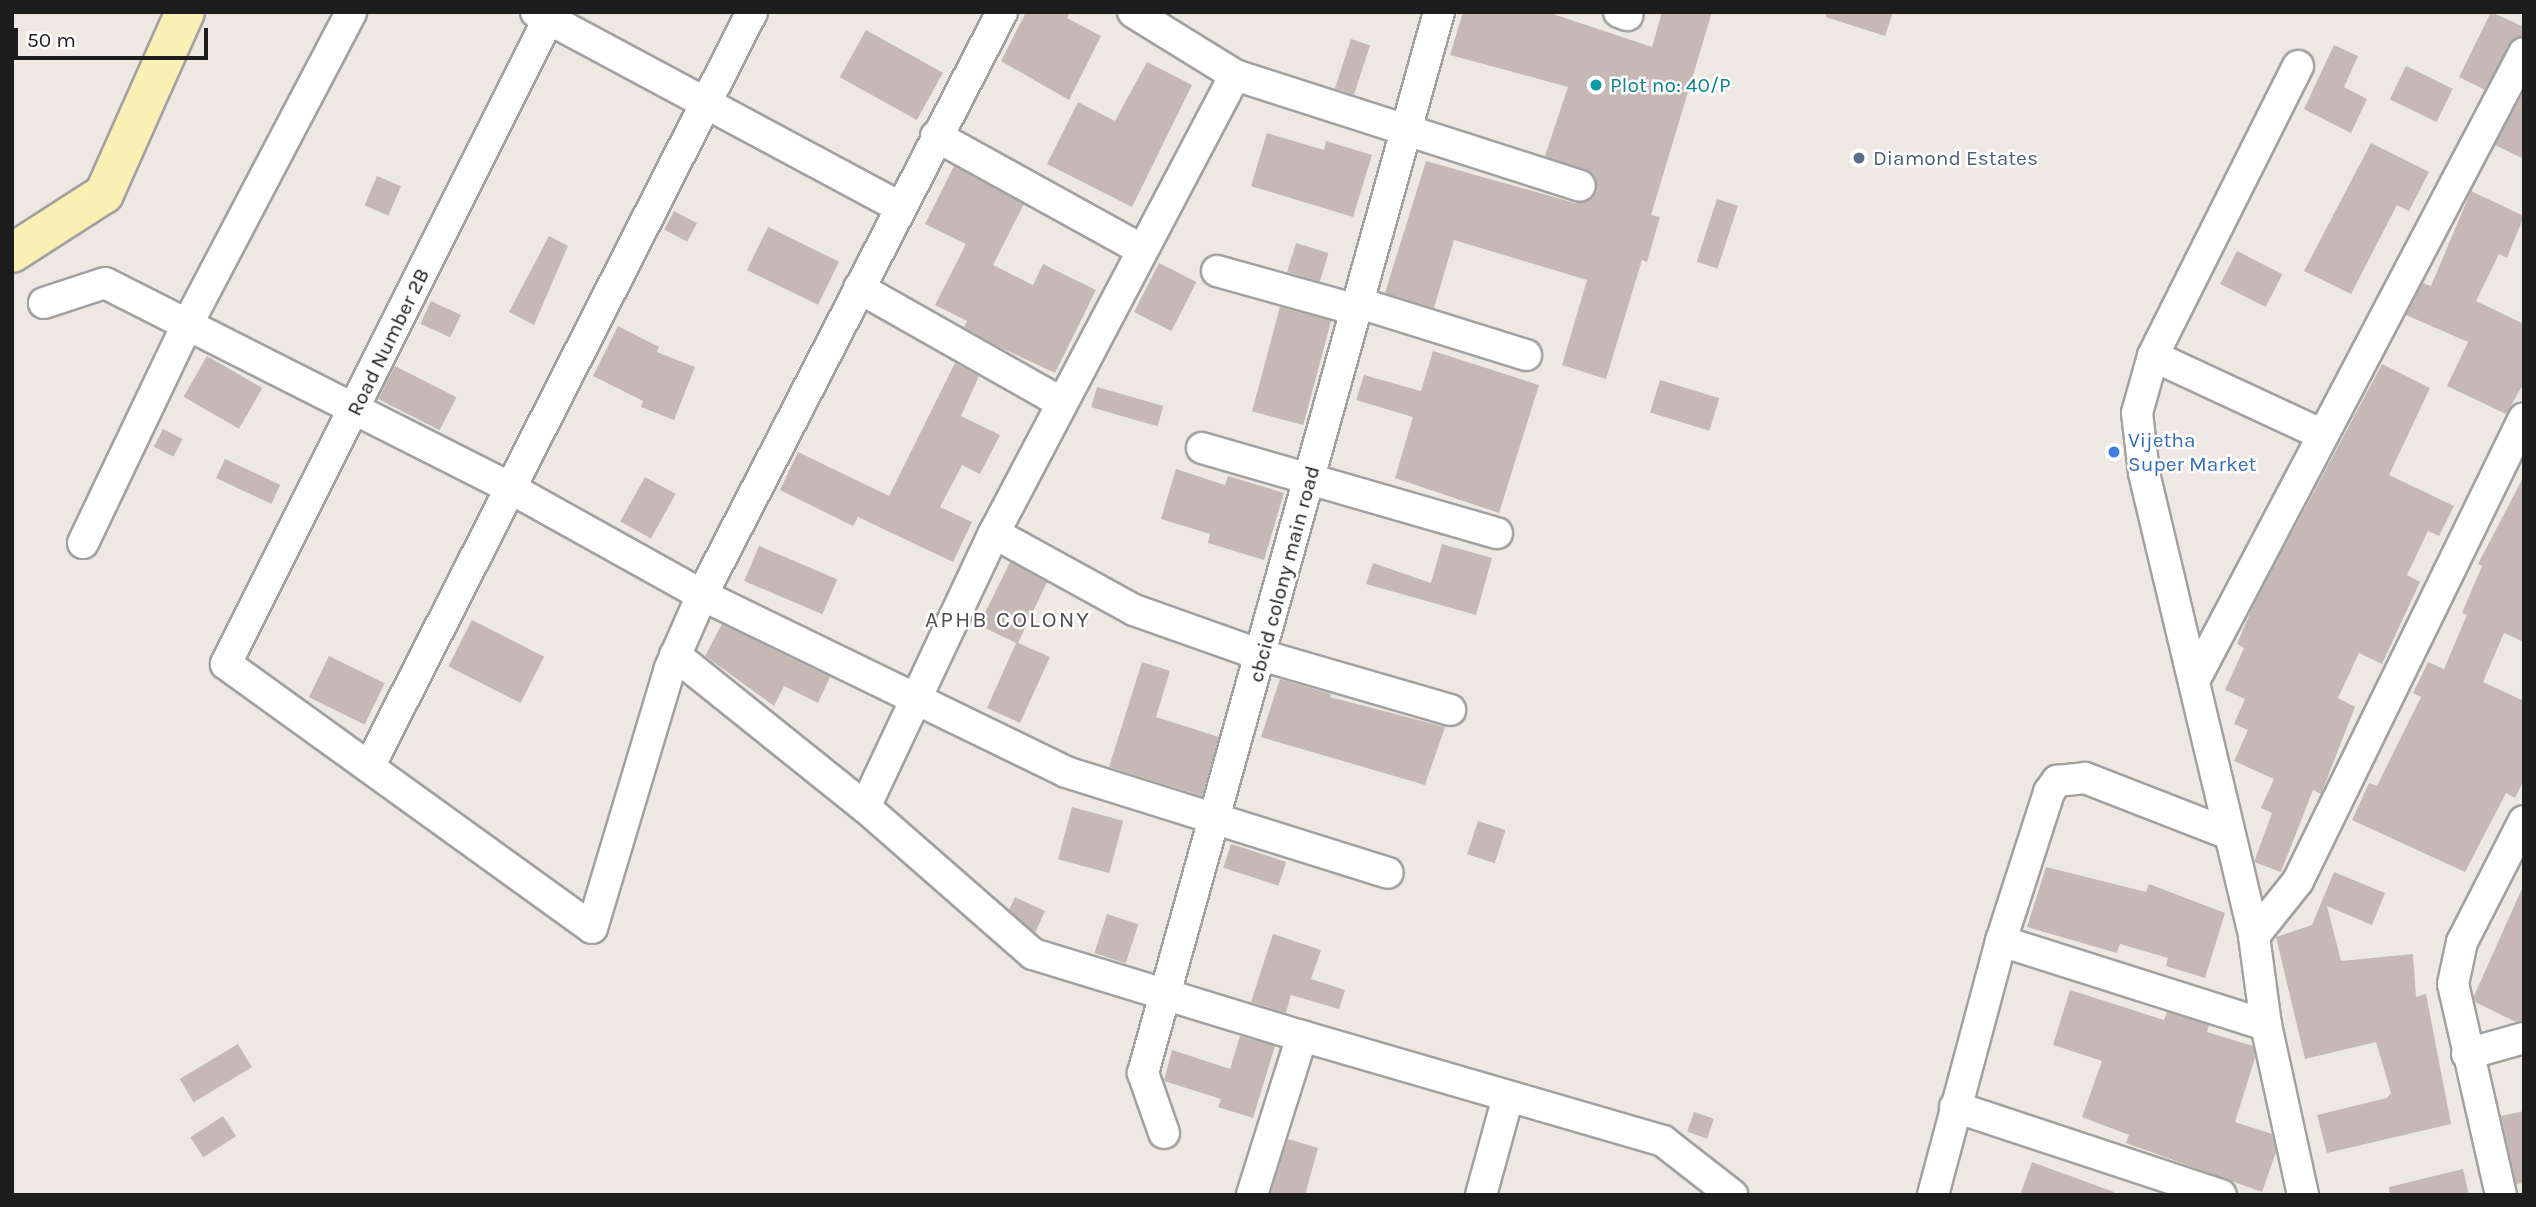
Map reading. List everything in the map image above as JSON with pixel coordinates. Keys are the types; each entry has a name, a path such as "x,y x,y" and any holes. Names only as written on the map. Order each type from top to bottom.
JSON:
{"street":[{"path":"12,253 104,194 185,12"},
{"path":"83,542 187,325 351,12"},
{"path":"752,12 508,487 369,767 592,928 675,655 702,594 1002,12"},
{"path":"1133,12 1235,75 1406,134 1580,186"},
{"name":"cbcid colony main road","path":"1164,1133 1143,1073 1168,995 1439,12"},
{"path":"545,14 900,207"},
{"name":"Road Number 2B","path":"369,767 226,664 355,409 545,14"},
{"path":"2195,679 2524,53"},
{"path":"2298,66 2153,356 2137,413 2144,473 2195,679 2227,833 2254,936 2266,1026 2303,1195"},
{"path":"865,807 994,533 1141,249 1235,75"},
{"path":"936,136 1141,249"},
{"path":"1217,271 1358,306 1527,355"},
{"path":"44,303 105,283 508,487 702,594 913,701 1066,772 1388,873"},
{"path":"859,288 1062,403"},
{"path":"2153,356 2323,435"},
{"path":"2254,936 2298,881 2524,418"},
{"path":"1202,447 1497,533"},
{"path":"994,533 1134,610 1261,655 1450,710"},
{"path":"675,655 865,807 1033,954 1507,1097 1585,1115 1663,1141 1732,1195"},
{"path":"1933,1195 2001,941 2049,792 2057,781 2085,778 2227,833"},
{"path":"2501,1195 2454,984 2462,942 2524,821"},
{"path":"2001,941 2266,1026"},
{"path":"1252,1195 1302,1036"},
{"path":"2468,1054 2524,1038"},
{"path":"1481,1195 1507,1097"},
{"path":"1955,1107 2221,1195"}],"building":[{"path":"1026,12 1070,12 1067,18 1101,36 1069,100 1001,61"},
{"path":"1463,12 1547,12 1652,47 1662,12 1712,12 1651,215 1660,217 1647,262 1642,260 1606,379 1562,365 1587,280 1454,240 1434,308 1385,293 1426,161 1575,203 1591,199 1597,191 1592,174 1545,156 1568,87 1450,55"},
{"path":"1826,12 1893,12 1885,36 1826,17"},
{"path":"2491,12 2524,27 2524,36 2509,45 2485,90 2459,77"},
{"path":"866,30 943,73 917,120 840,77"},
{"path":"1351,39 1370,45 1354,95 1335,88"},
{"path":"2334,45 2358,56 2344,87 2367,99 2351,133 2304,109"},
{"path":"1147,62 1192,85 1132,207 1047,164 1078,102 1115,121"},
{"path":"2406,66 2453,89 2437,122 2390,99"},
{"path":"2524,91 2524,159 2495,145"},
{"path":"1267,133 1324,150 1326,141 1372,155 1353,217 1251,186"},
{"path":"2371,143 2429,172 2409,211 2397,205 2351,294 2304,271"},
{"path":"954,166 1024,204 993,265 1033,285 1043,264 1096,290 1055,373 995,345 964,327 967,321 935,305 966,244 925,224"},
{"path":"377,176 401,186 388,216 364,205"},
{"path":"2471,191 2524,216 2507,258 2499,254 2476,301 2524,324 2524,383 2506,414 2447,386 2468,342 2406,315 2423,283 2431,286"},
{"path":"1717,199 1738,206 1718,269 1697,262"},
{"path":"674,211 697,223 687,242 664,230"},
{"path":"768,227 839,262 818,305 747,270"},
{"path":"549,236 568,246 534,325 509,312"},
{"path":"1296,243 1329,253 1320,282 1287,272"},
{"path":"2237,251 2282,274 2266,307 2220,284"},
{"path":"1159,263 1196,282 1171,331 1134,312"},
{"path":"431,301 461,315 450,338 420,324"},
{"path":"1280,307 1331,321 1303,425 1252,411"},
{"path":"618,326 659,347 657,352 695,367 674,420 641,407 643,401 593,376"},
{"path":"1433,351 1539,385 1499,513 1395,478 1413,417 1356,400 1364,375 1421,391"},
{"path":"207,356 262,388 239,429 184,397"},
{"path":"955,363 979,376 961,416 1000,435 980,474 962,465 940,507 972,522 953,562 858,517 853,526 780,490 798,452 889,496"},
{"path":"2382,364 2430,388 2389,475 2454,506 2439,536 2428,531 2407,575 2420,582 2382,664 2359,653 2338,698 2355,707 2321,794 2313,790 2281,872 2254,862 2272,813 2261,808 2274,779 2234,761 2248,730 2234,724 2245,699 2225,690 2244,648 2237,644 2253,606"},
{"path":"395,366 456,397 440,430 378,399"},
{"path":"1660,380 1719,398 1709,431 1650,413"},
{"path":"1097,387 1163,406 1158,426 1091,407"},
{"path":"163,429 183,439 174,457 154,447"},
{"path":"225,459 280,485 271,504 216,478"},
{"path":"1176,469 1225,485 1228,476 1284,493 1264,560 1208,543 1210,534 1161,519"},
{"path":"2524,476 2524,642 2504,633 2483,682 2524,701 2524,780 2515,798 2506,793 2465,872 2352,820 2369,783 2377,786 2421,697 2413,693 2428,662 2444,669 2467,615 2462,613 2482,566 2478,564"},
{"path":"645,477 676,494 651,539 620,522"},
{"path":"1442,544 1492,558 1476,615 1366,584 1373,563 1431,583"},
{"path":"759,546 837,579 822,614 744,581"},
{"path":"1010,562 1047,582 1018,643 1050,657 1020,723 987,708 1016,643 979,625"},
{"path":"472,620 544,657 521,703 448,666"},
{"path":"722,624 830,677 818,703 784,686 774,706 705,656"},
{"path":"329,656 385,683 365,725 309,697"},
{"path":"1142,662 1170,671 1156,717 1219,737 1202,796 1109,767"},
{"path":"1280,679 1331,694 1330,697 1445,727 1425,785 1261,737"},
{"path":"1072,807 1123,821 1109,873 1058,859"},
{"path":"1478,821 1506,830 1495,863 1467,854"},
{"path":"1231,844 1286,862 1278,886 1223,868"},
{"path":"2046,867 2146,892 2149,884 2225,913 2205,978 2166,966 2168,958 2120,944 2117,953 2027,927"},
{"path":"2334,872 2385,893 2372,925 2327,906 2341,961 2413,954 2416,997 2426,994 2451,1124 2327,1153 2317,1115 2387,1098 2391,1093 2376,1042 2305,1059 2276,937 2312,925"},
{"path":"2524,884 2524,1021 2516,1022 2475,1002 2474,996"},
{"path":"1015,897 1045,911 1035,933 1009,910"},
{"path":"1107,914 1138,924 1126,963 1094,953"},
{"path":"1273,934 1321,950 1311,979 1345,990 1339,1009 1291,995 1286,1013 1251,1002"},
{"path":"2070,990 2164,1020 2167,1012 2209,1025 2207,1032 2253,1046 2255,1058 2235,1122 2272,1134 2276,1152 2262,1192 2126,1143 2129,1135 2082,1117 2102,1061 2053,1045"},
{"path":"1240,1036 1275,1046 1253,1118 1218,1107 1221,1099 1164,1081 1172,1050 1230,1069"},
{"path":"238,1044 252,1067 194,1102 180,1079"},
{"path":"2524,1111 2524,1183 2516,1184 2501,1116"},
{"path":"1694,1112 1714,1119 1707,1139 1687,1132"},
{"path":"223,1116 236,1136 203,1157 190,1137"},
{"path":"1288,1139 1318,1148 1305,1195 1270,1195"},
{"path":"2032,1162 2114,1192 2114,1195 2020,1195"},
{"path":"2463,1169 2469,1195 2390,1195 2389,1187"}],"place":[{"name":"Plot no: 40/P","path":"1596,85"},
{"name":"Diamond Estates","path":"1859,158"},
{"name":"Vijetha Super Market","path":"2114,452"}],"district":[{"name":"APHB COLONY","path":"1008,620"}]}
